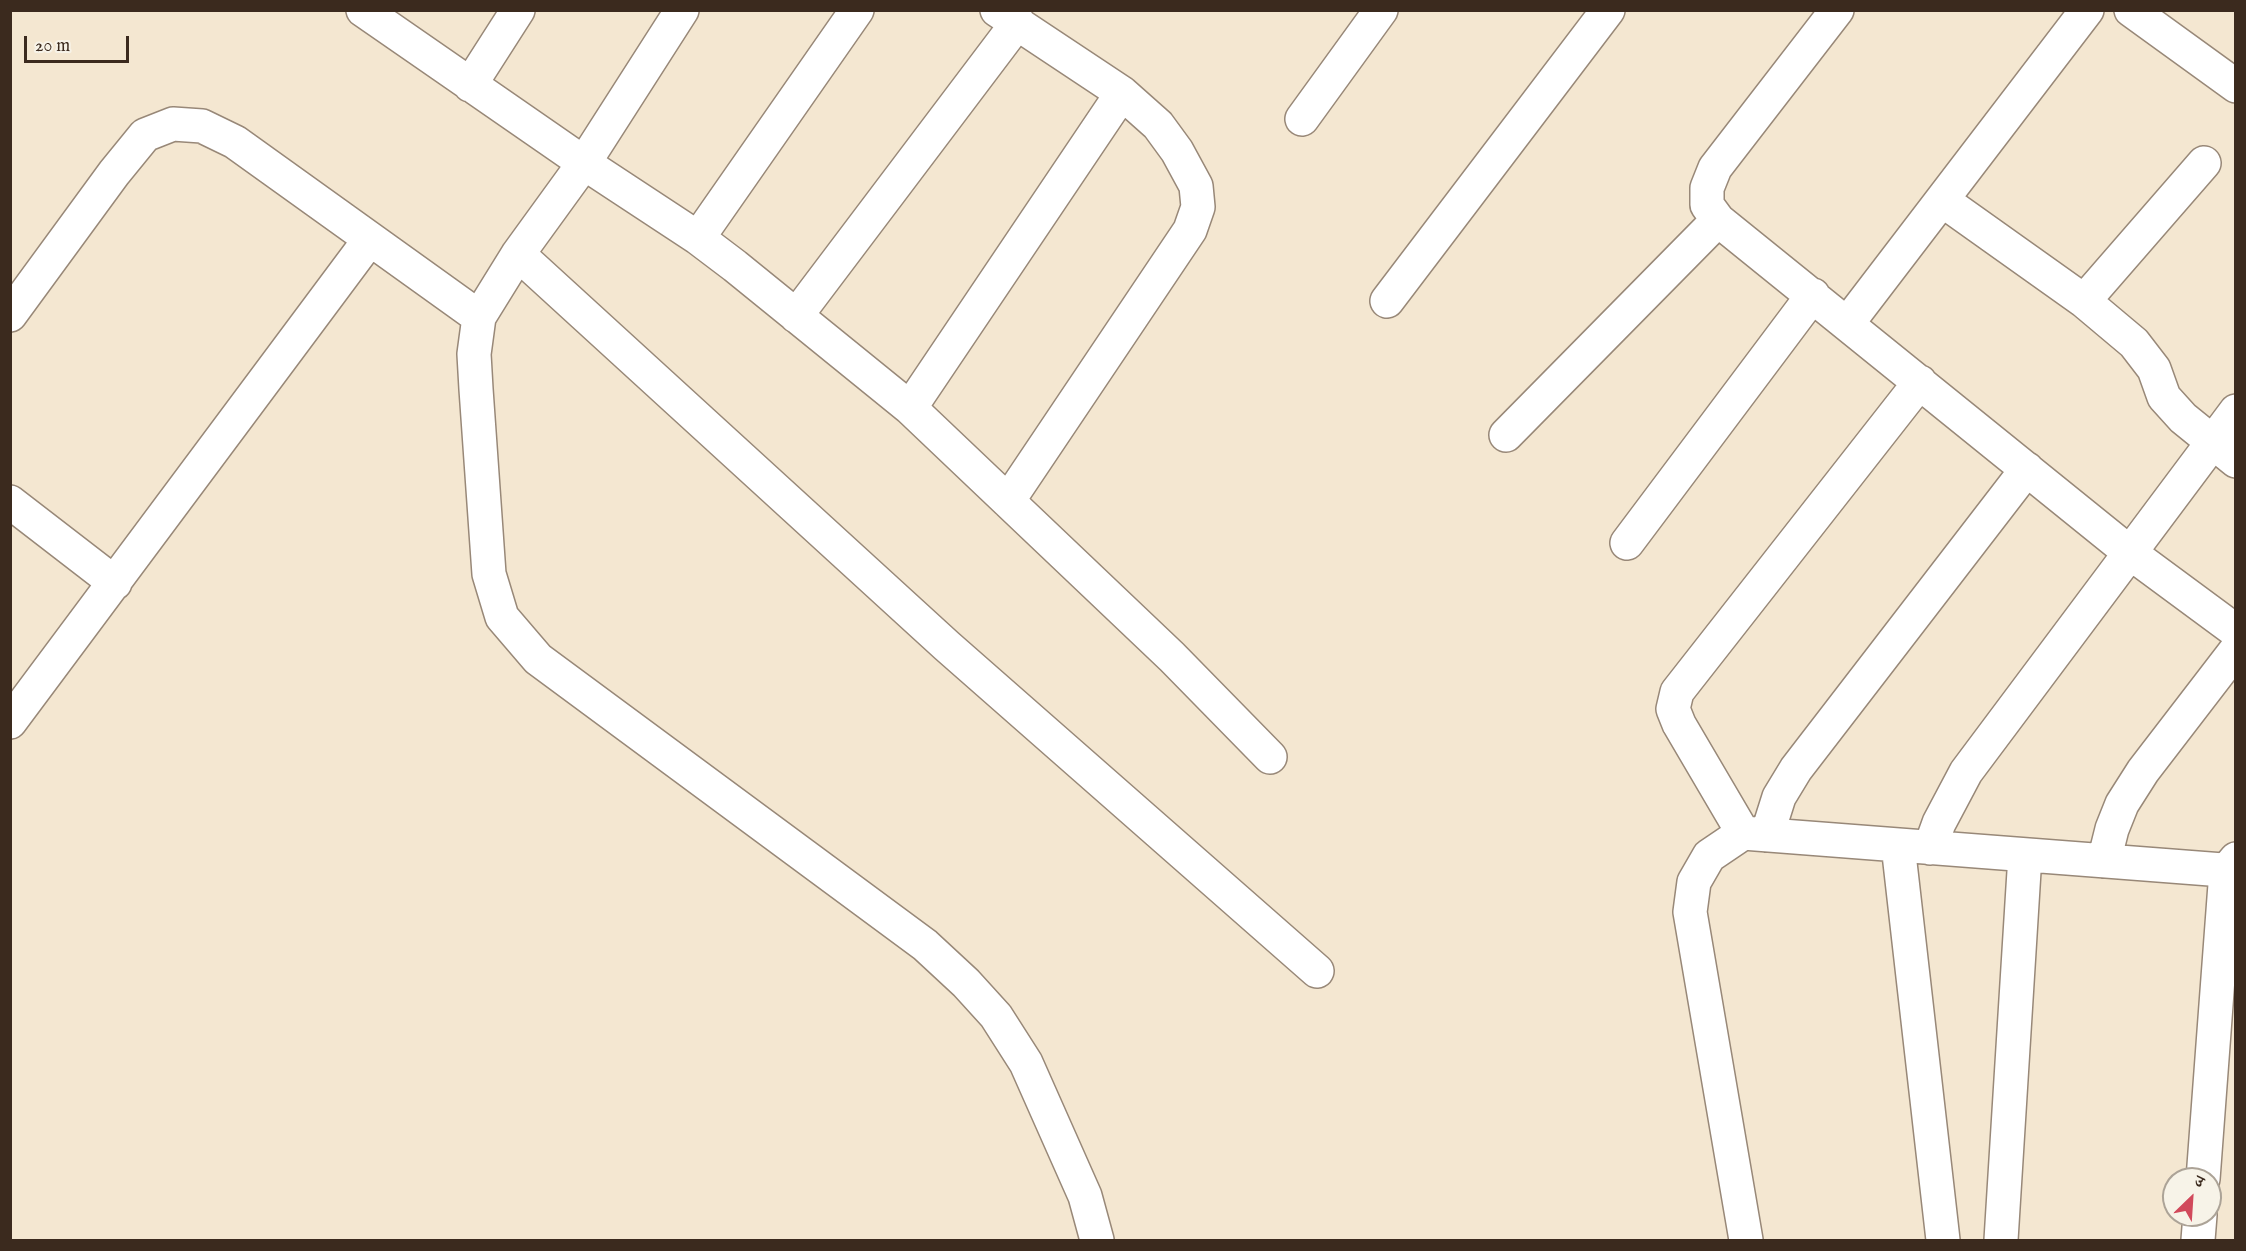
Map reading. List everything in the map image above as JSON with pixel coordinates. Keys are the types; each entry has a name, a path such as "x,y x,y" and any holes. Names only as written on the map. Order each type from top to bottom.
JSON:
{"street":[{"path":"363,10 584,163 698,238 910,408 1172,657 1270,757"},
{"path":"471,85 518,10"},
{"path":"682,10 584,163 518,254 479,317 474,354 489,574 502,617 538,659 925,945 966,983 996,1016 1026,1063 1085,1196 1097,1240"},
{"path":"698,238 857,10"},
{"path":"1302,119 1381,10"},
{"path":"1387,301 1608,10"},
{"path":"1837,10 1715,168 1707,188 1707,205 1718,220 2128,552 2235,631"},
{"path":"1847,324 2087,10"},
{"path":"2131,10 2235,87"},
{"path":"796,316 1008,16 1122,93 1158,125 1177,151 1196,186 1198,207 1190,230 1008,501"},
{"path":"910,408 1122,93"},
{"path":"10,315 114,173 145,135 173,124 202,126 235,142 479,317"},
{"path":"2084,301 2204,163"},
{"path":"1942,200 2084,301 2134,343 2154,369 2164,397 2183,418 2224,451"},
{"path":"1506,435 1718,220"},
{"path":"10,722 370,239"},
{"path":"518,254 948,646 1317,971"},
{"path":"1627,543 1813,296"},
{"path":"1755,834 1679,724 1673,709 1677,692 1920,382"},
{"path":"1930,848 1942,814 1966,772 2128,552 2224,451 2235,411"},
{"path":"1755,834 1796,769 2026,469"},
{"path":"10,502 115,583"},
{"path":"2104,861 2112,829 2122,804 2143,771 2235,650"},
{"path":"1746,1240 1690,912 1694,882 1709,856 1755,834 2104,861 2232,867 2204,1167"},
{"path":"1898,845 1943,1240"},
{"path":"2001,1240 2025,855"}]}
